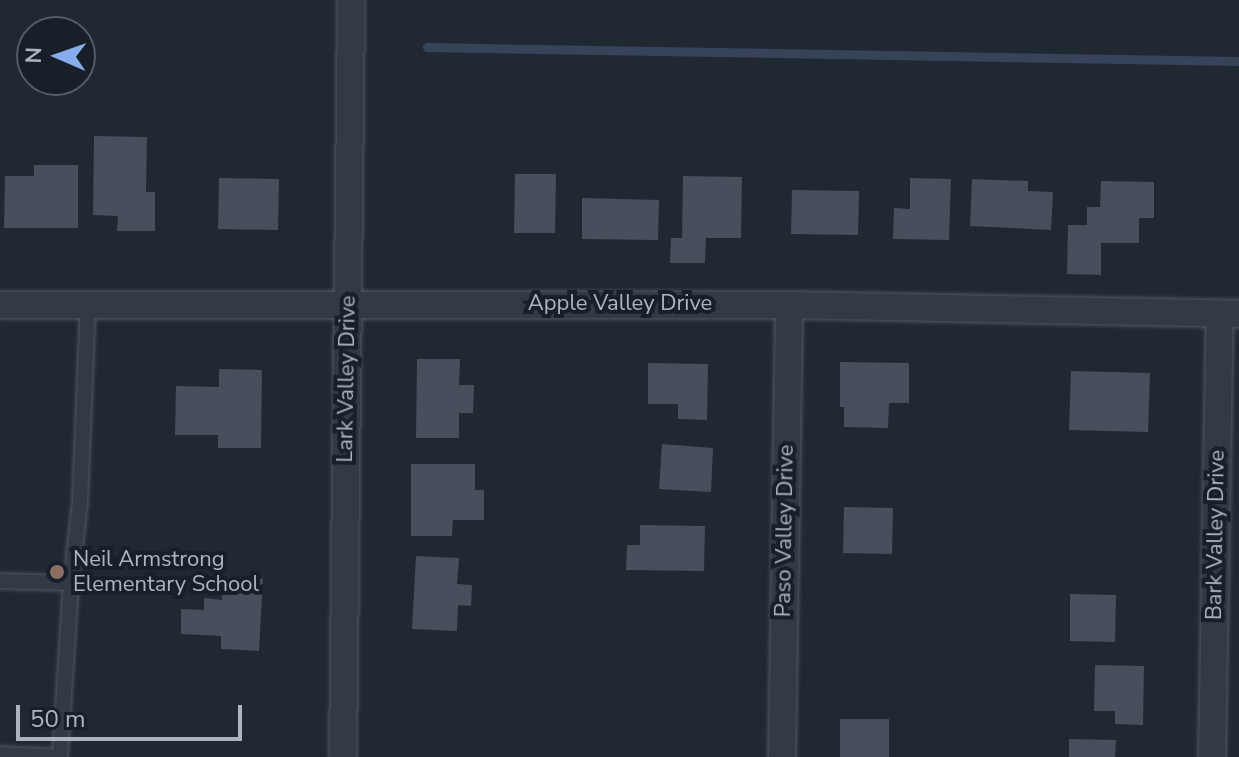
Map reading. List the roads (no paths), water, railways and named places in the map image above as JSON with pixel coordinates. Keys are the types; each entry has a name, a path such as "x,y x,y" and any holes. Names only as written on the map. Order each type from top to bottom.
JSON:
{"street":[{"name":"Lark Valley Drive","path":"343,757 351,0"},
{"name":"Apple Valley Drive","path":"0,305 789,305 1230,314"},
{"name":"Paso Valley Drive","path":"782,757 789,305"},
{"name":"Bark Valley Drive","path":"1212,757 1230,314"}],"lane":[{"path":"0,754 60,757 71,583 80,502 88,305"},
{"path":"0,581 71,583"}],"waterway":[{"path":"427,47 1239,61"}],"place":[{"name":"Neil Armstrong Elementary School","path":"57,572"}]}
